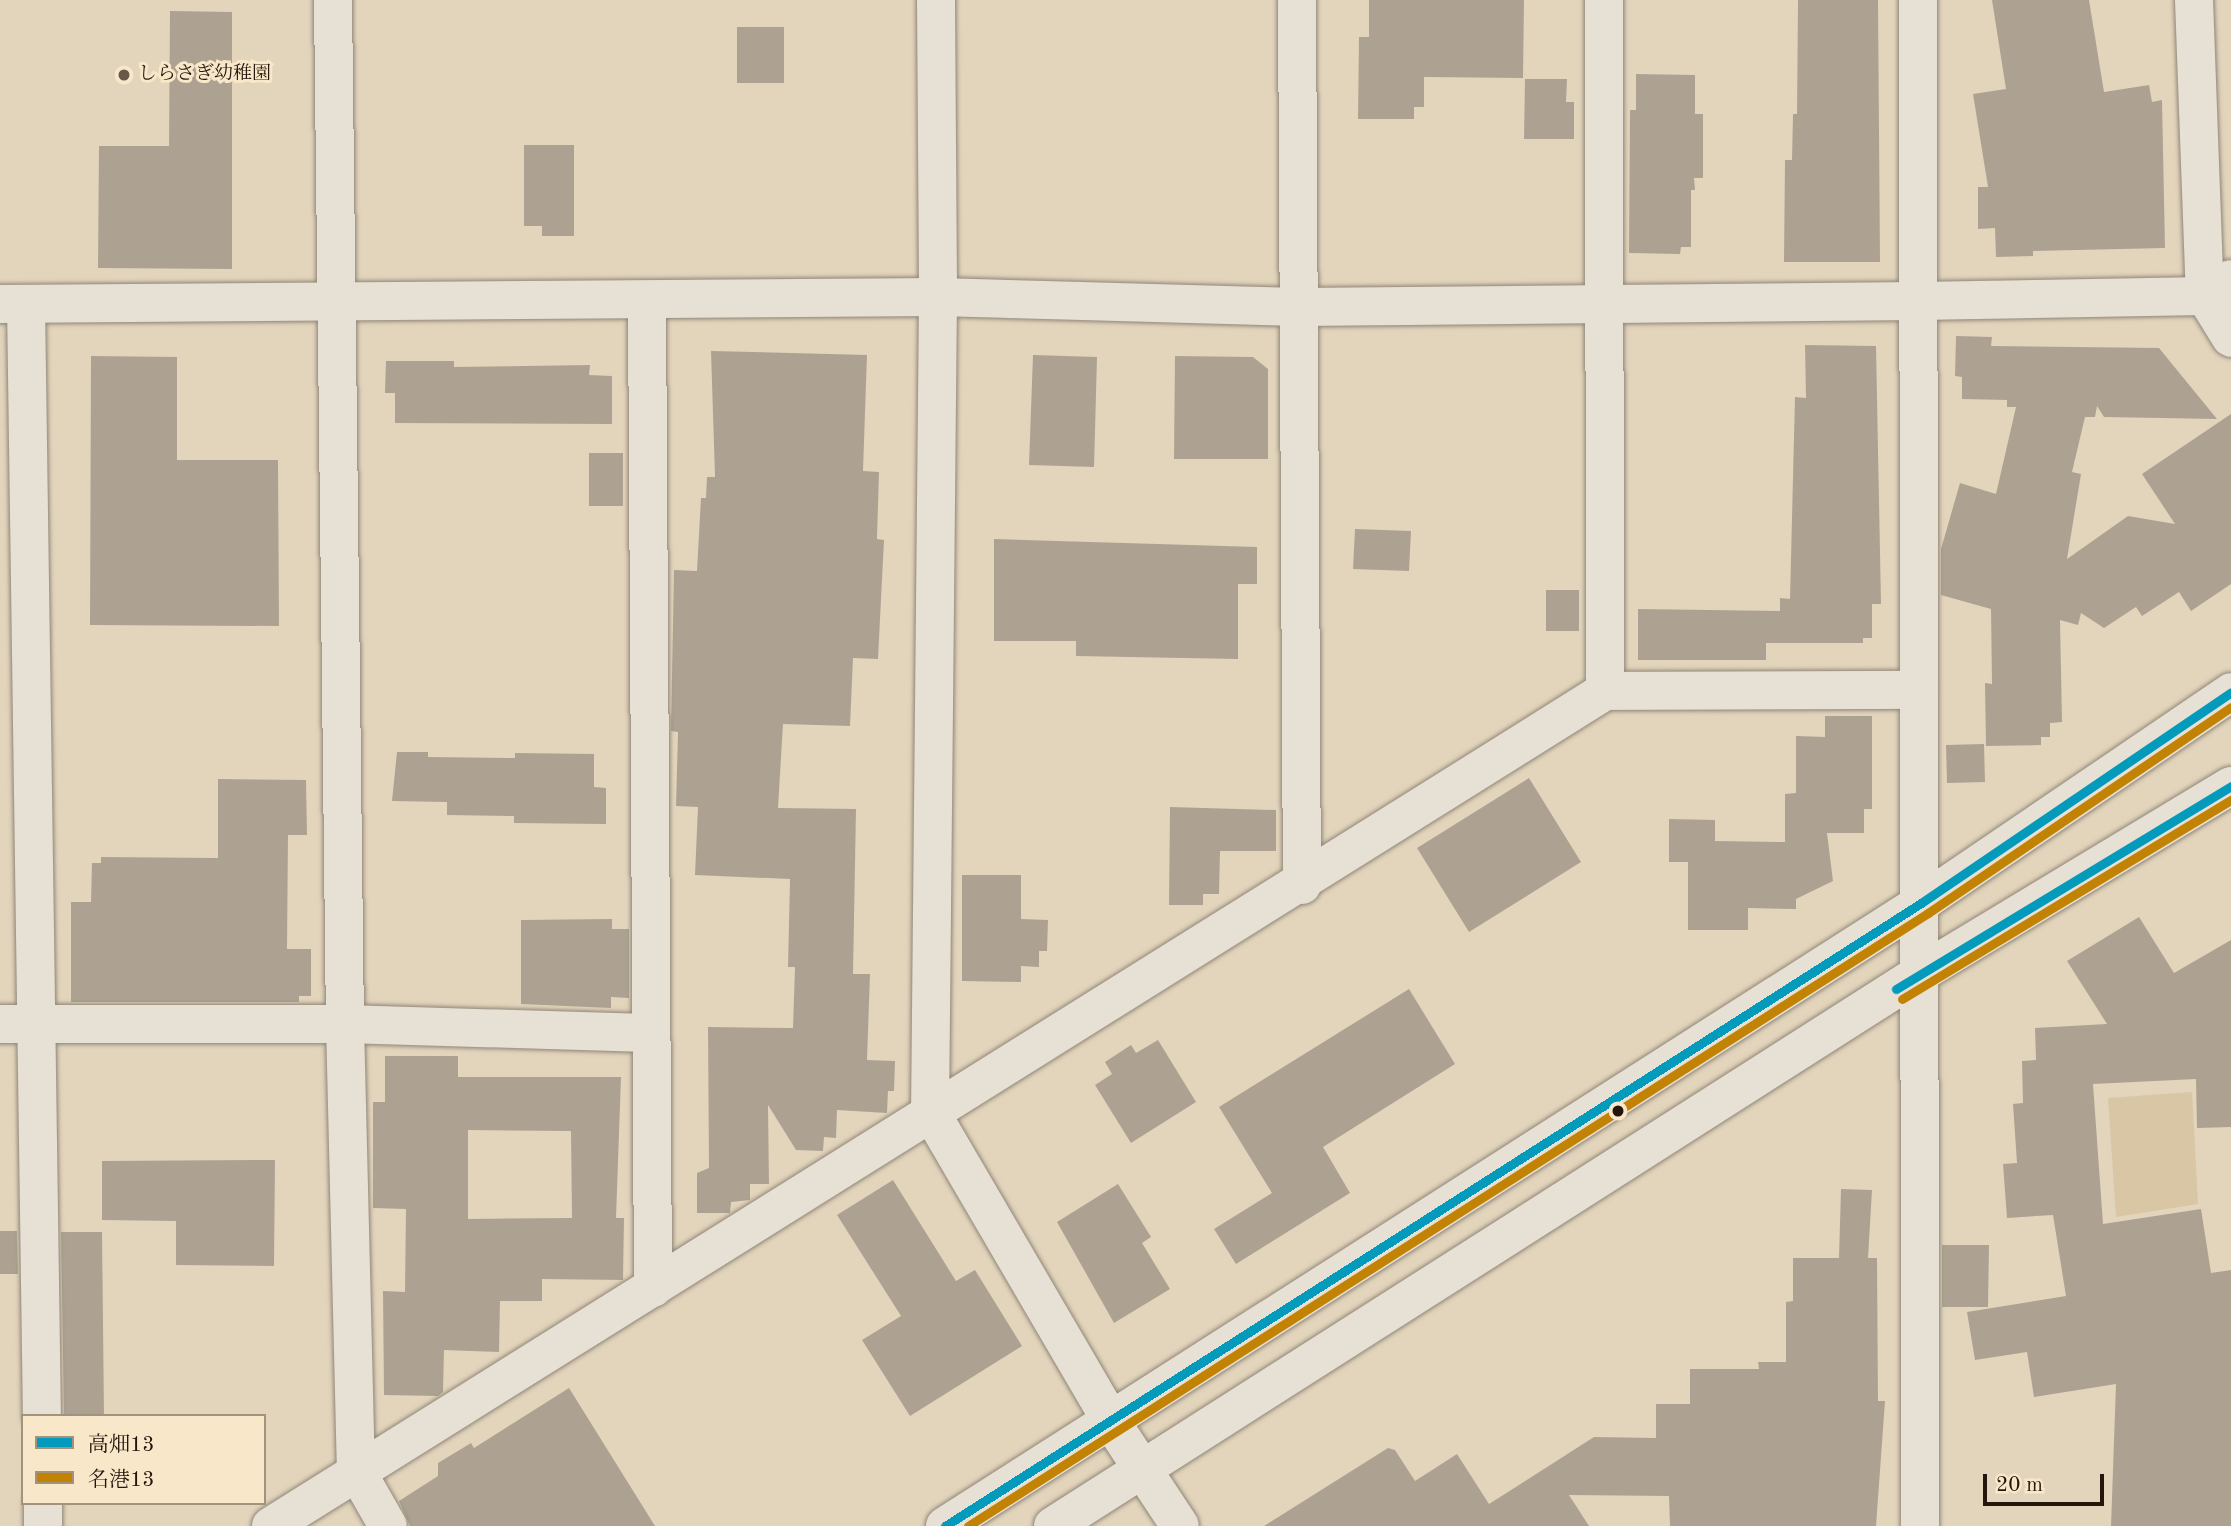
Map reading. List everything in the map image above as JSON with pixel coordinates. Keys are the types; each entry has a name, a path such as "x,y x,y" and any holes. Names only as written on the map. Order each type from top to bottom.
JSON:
{"street":[{"path":"333,0 345,1024 356,1471 388,1526"},
{"path":"936,0 938,297 930,1111 1112,1423 1180,1526"},
{"path":"1297,0 1302,885"},
{"path":"1604,0 1607,304 1605,691"},
{"path":"1918,0 1920,1526"},
{"path":"2194,0 2218,288 2231,338"},
{"path":"42,1414 38,1024 13,304 647,302 938,297 1299,307 1917,301 2218,288"},
{"path":"647,302 648,1033 653,1288"},
{"path":"271,1526 653,1288 930,1111 1302,885 1605,691 1919,690"},
{"path":"945,1526 1112,1423 1921,902 2231,692"},
{"path":"1053,1526 1919,974 2231,786"},
{"path":"0,1024 345,1024 648,1033"},
{"path":"43,1505 43,1526"}],"shaded area":[{"path":"2192,1092 2198,1204 2116,1217 2108,1098"}],"building":[{"path":"1369,0 1524,0 1523,78 1424,77 1424,107 1414,107 1414,119 1358,119 1359,37 1369,37"},
{"path":"1798,0 1878,0 1880,262 1784,262 1785,160 1792,160 1793,114 1797,114"},
{"path":"1992,0 2089,0 2104,92 2149,85 2152,102 2162,100 2165,248 2033,251 2033,256 1996,257 1995,228 1978,229 1978,187 1988,187 1973,94 2006,89"},
{"path":"170,11 232,12 232,269 98,268 99,146 169,146"},
{"path":"737,27 784,27 784,83 737,83"},
{"path":"1636,74 1695,75 1695,114 1703,114 1703,178 1694,178 1695,190 1691,190 1691,247 1681,247 1680,254 1629,253 1630,110 1636,110"},
{"path":"1525,79 1567,79 1566,102 1574,102 1574,139 1524,139"},
{"path":"524,145 574,145 574,236 542,236 542,226 524,226"},
{"path":"1956,336 1992,337 1991,346 2159,348 2217,419 2104,417 2097,406 2095,417 2085,417 2072,472 2081,474 2067,559 2128,516 2175,524 2142,474 2231,414 2231,584 2191,611 2179,592 2142,616 2136,607 2104,628 2081,613 2078,625 2060,620 2062,722 2050,723 2050,737 2041,737 2041,745 1986,746 1985,683 1992,684 1991,609 1941,595 1941,549 1960,483 1996,494 2016,407 2007,407 2007,400 1962,399 1962,377 1955,376"},
{"path":"1805,345 1876,346 1881,604 1872,604 1872,638 1863,638 1863,643 1766,643 1766,660 1638,660 1638,609 1780,611 1780,598 1790,599 1795,397 1806,398"},
{"path":"711,351 867,355 863,471 879,472 877,539 884,540 878,659 853,658 850,726 783,724 778,808 856,809 853,974 870,974 867,1060 895,1061 894,1091 888,1091 887,1113 837,1110 836,1138 824,1137 823,1151 796,1150 768,1105 769,1184 750,1184 750,1200 731,1202 730,1213 697,1213 697,1173 709,1168 708,1027 793,1028 795,967 788,967 790,879 695,875 698,807 676,806 678,732 671,731 674,570 697,571 701,498 706,498 707,477 715,477"},
{"path":"1033,355 1097,357 1094,467 1029,465"},
{"path":"91,356 177,357 177,460 278,460 279,626 90,625"},
{"path":"1175,356 1253,357 1268,369 1268,459 1174,459"},
{"path":"386,361 454,361 454,367 590,365 589,375 612,376 612,424 395,423 395,393 385,393"},
{"path":"589,453 623,453 623,506 589,506"},
{"path":"1355,529 1411,531 1409,571 1353,569"},
{"path":"994,539 1257,547 1257,584 1238,584 1238,659 1076,656 1076,641 994,641"},
{"path":"1546,590 1579,590 1579,631 1546,631"},
{"path":"1825,716 1872,716 1872,809 1864,809 1864,833 1827,833 1833,881 1796,899 1796,909 1748,908 1748,930 1688,930 1688,862 1669,862 1669,819 1715,820 1715,841 1785,842 1785,794 1796,793 1796,736 1825,737"},
{"path":"1984,744 1985,782 1947,783 1946,745"},
{"path":"397,752 428,752 428,757 515,758 515,753 594,754 594,787 606,788 606,824 514,823 514,816 447,815 447,802 392,801"},
{"path":"1529,778 1581,862 1469,932 1417,848"},
{"path":"218,779 306,780 307,835 288,835 287,949 311,949 311,996 299,996 299,1002 71,1002 71,902 91,902 92,863 101,863 101,857 218,858"},
{"path":"1170,807 1276,810 1276,851 1220,851 1219,894 1203,894 1203,905 1169,905"},
{"path":"962,875 1021,875 1021,919 1048,920 1047,951 1039,951 1039,967 1021,966 1021,982 962,981"},
{"path":"2139,917 2174,973 2231,940 2231,1127 2197,1128 2196,1079 2093,1084 2103,1224 2201,1209 2211,1273 2231,1270 2231,1526 2111,1526 2116,1384 2034,1397 2027,1352 1975,1360 1967,1312 2066,1296 2053,1215 2007,1218 2003,1164 2017,1163 2013,1104 2023,1103 2022,1061 2036,1060 2035,1028 2107,1024 2067,961"},
{"path":"612,919 612,929 629,929 629,998 611,997 611,1008 521,1004 521,920"},
{"path":"1409,989 1455,1064 1323,1147 1350,1193 1236,1264 1214,1229 1272,1193 1219,1107"},
{"path":"1158,1040 1196,1102 1131,1143 1095,1085 1112,1074 1105,1062 1131,1045 1136,1053"},
{"path":"385,1056 458,1056 458,1077 621,1077 616,1218 624,1218 623,1280 542,1279 542,1301 500,1301 499,1352 444,1350 443,1392 438,1396 384,1395 383,1291 405,1292 406,1209 373,1208 373,1102 385,1102","holes":["468,1130 571,1131 572,1218 468,1219"]},
{"path":"275,1160 274,1266 176,1265 176,1221 102,1220 102,1161"},
{"path":"893,1180 956,1281 975,1270 1022,1346 910,1416 862,1340 901,1316 837,1215"},
{"path":"1118,1184 1151,1237 1142,1243 1170,1289 1114,1323 1057,1222"},
{"path":"1841,1189 1872,1190 1868,1258 1877,1258 1878,1401 1885,1401 1876,1526 1670,1526 1669,1496 1569,1495 1589,1526 1264,1526 1388,1448 1395,1450 1415,1481 1457,1454 1489,1504 1594,1437 1656,1438 1656,1404 1690,1404 1690,1369 1759,1369 1758,1362 1786,1362 1786,1302 1793,1301 1793,1258 1839,1258"},
{"path":"0,1231 17,1231 18,1274 0,1274"},
{"path":"61,1232 102,1232 104,1414 64,1414"},
{"path":"1942,1245 1989,1245 1988,1307 1942,1307"},
{"path":"569,1388 655,1526 410,1526 399,1501 438,1476 438,1463 471,1443 474,1448"}],"transit line":[{"name":"高畑13","path":"945,1526 1921,903 2231,692"},
{"name":"名港13","path":"968,1526 1928,913 2231,707"},
{"name":"高畑13","path":"1896,989 2231,786"},
{"name":"名港13","path":"1902,999 2231,800"}],"place":[{"name":"しらさぎ幼稚園","path":"124,75"}]}
